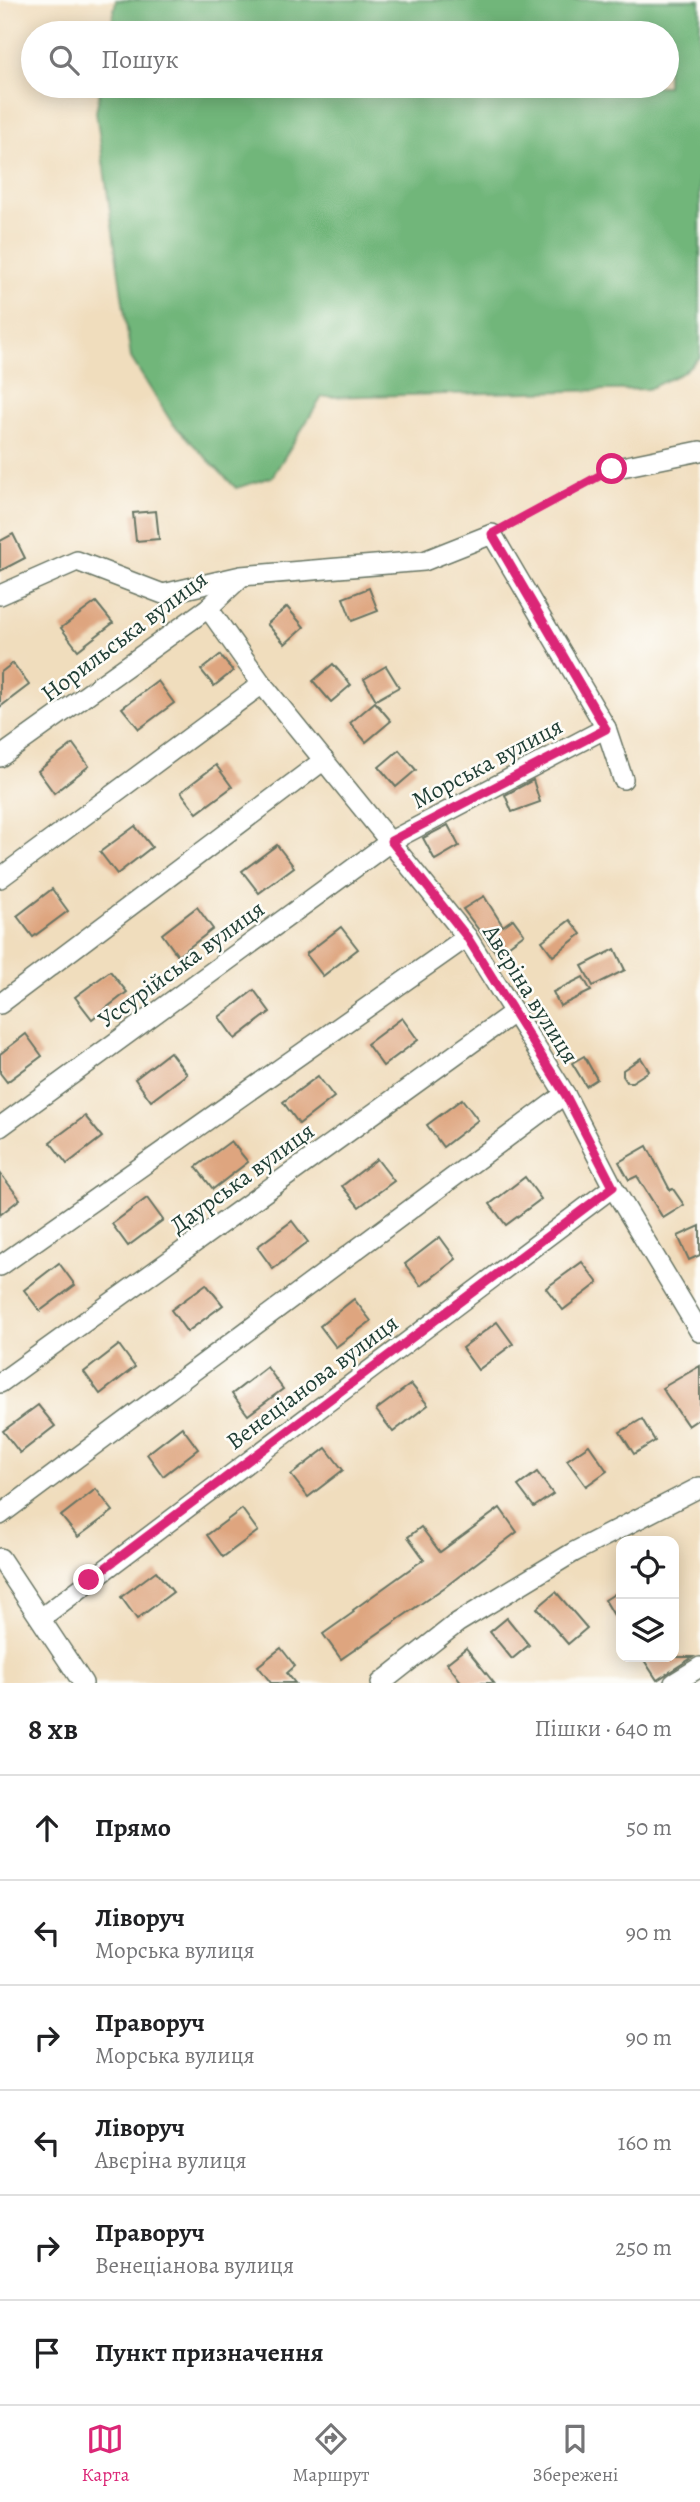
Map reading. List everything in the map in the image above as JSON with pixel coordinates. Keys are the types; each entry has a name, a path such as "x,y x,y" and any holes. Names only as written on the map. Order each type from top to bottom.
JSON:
{"street":[{"path":"612,469 700,451"},
{"path":"0,595 77,561 163,594 241,576 424,561 492,534"},
{"name":"Морська вулиця","path":"492,534 606,729 623,779"},
{"name":"Норильська вулиця","path":"0,757 208,608 241,576"},
{"name":"Авєріна вулиця","path":"208,608 262,684 467,937 565,1094 613,1187 700,1332"},
{"path":"0,878 262,684"},
{"name":"Морська вулиця","path":"391,841 606,729"},
{"path":"0,1004 324,760"},
{"name":"Уссурійська вулиця","path":"0,1127 391,841"},
{"path":"0,1266 467,937"},
{"name":"Даурська вулиця","path":"0,1383 513,1013"},
{"path":"0,1514 565,1094"},
{"name":"Венеціанова вулиця","path":"41,1618 613,1187"},
{"path":"381,1683 469,1616 574,1552 700,1487"},
{"path":"2,1567 41,1618 83,1683"},
{"path":"674,1683 700,1667"}],"path":[{"path":"492,534 612,469"}],"green space":[{"path":"116,0 700,0 700,357 682,373 648,389 322,397 272,477 236,488 172,423 131,358 96,112 99,98 679,98 679,21 112,21"}],"building":[{"path":"156,511 159,539 136,541 133,513"},
{"path":"13,534 25,558 0,571 0,541"},
{"path":"369,588 378,611 352,621 343,598"},
{"path":"96,602 113,623 78,650 61,628"},
{"path":"287,607 304,627 285,644 267,624"},
{"path":"220,655 233,671 214,686 201,670"},
{"path":"13,663 29,685 0,707 0,673"},
{"path":"333,664 351,685 331,702 313,681"},
{"path":"386,666 399,687 376,700 364,679"},
{"path":"158,681 174,703 139,729 122,708"},
{"path":"375,702 391,721 366,742 350,723"},
{"path":"73,744 89,766 54,793 38,771"},
{"path":"399,750 416,770 396,787 379,767"},
{"path":"216,765 232,787 197,813 181,792"},
{"path":"533,780 540,802 512,812 505,795"},
{"path":"448,825 459,846 435,860 423,838"},
{"path":"135,826 152,847 117,874 100,852"},
{"path":"277,845 294,867 259,893 242,871"},
{"path":"52,889 68,911 33,937 17,916"},
{"path":"484,896 503,926 513,919 524,934 497,954 463,909"},
{"path":"197,907 213,929 178,956 162,934"},
{"path":"570,920 581,934 553,956 542,941"},
{"path":"341,927 358,949 323,976 306,954"},
{"path":"615,949 625,970 593,986 582,966"},
{"path":"110,971 127,992 92,1019 75,997"},
{"path":"583,977 591,991 560,1006 553,992"},
{"path":"254,990 270,1012 235,1039 219,1017"},
{"path":"402,1018 418,1040 383,1066 367,1044"},
{"path":"26,1034 42,1056 7,1082 0,1073 0,1054"},
{"path":"170,1052 187,1074 151,1101 135,1079"},
{"path":"584,1056 597,1079 586,1086 572,1063"},
{"path":"641,1058 649,1071 632,1082 627,1082 623,1070"},
{"path":"318,1076 334,1097 299,1124 283,1102"},
{"path":"462,1099 478,1120 443,1147 427,1125"},
{"path":"85,1116 102,1137 67,1164 50,1142"},
{"path":"231,1141 248,1162 213,1189 196,1167"},
{"path":"647,1146 670,1190 673,1189 684,1205 663,1218 637,1176 629,1180 619,1162"},
{"path":"377,1159 394,1181 359,1207 342,1186"},
{"path":"0,1173 20,1199 0,1215"},
{"path":"525,1177 541,1199 506,1225 490,1204"},
{"path":"147,1198 163,1220 128,1246 112,1224"},
{"path":"292,1221 308,1242 273,1269 257,1247"},
{"path":"700,1226 700,1255 689,1260 678,1236"},
{"path":"440,1237 456,1259 421,1286 405,1264"},
{"path":"582,1262 598,1283 563,1310 546,1288"},
{"path":"59,1263 75,1285 40,1311 24,1290"},
{"path":"206,1284 223,1305 187,1332 171,1310"},
{"path":"354,1299 371,1321 336,1347 320,1326"},
{"path":"497,1322 513,1344 478,1370 462,1348"},
{"path":"119,1345 135,1367 100,1394 84,1372"},
{"path":"700,1366 700,1418 688,1426 662,1388"},
{"path":"267,1367 283,1389 248,1415 232,1394"},
{"path":"411,1384 428,1405 393,1432 376,1410"},
{"path":"38,1405 55,1426 20,1453 3,1431"},
{"path":"642,1419 655,1441 634,1454 620,1432"},
{"path":"182,1427 198,1449 163,1476 147,1454"},
{"path":"589,1445 607,1471 586,1486 567,1460"},
{"path":"326,1448 343,1470 308,1497 291,1475"},
{"path":"537,1472 553,1494 534,1507 518,1486"},
{"path":"96,1489 113,1511 78,1537 61,1516"},
{"path":"500,1508 517,1532 445,1587 341,1659 323,1634 424,1559 408,1537 421,1527 440,1552"},
{"path":"242,1509 258,1531 223,1557 207,1535"},
{"path":"156,1571 173,1592 137,1619 121,1597"},
{"path":"556,1592 587,1628 568,1644 537,1608"},
{"path":"616,1593 616,1619 605,1600"},
{"path":"507,1618 529,1645 512,1659 490,1632"},
{"path":"281,1648 295,1666 287,1673 295,1683 271,1683 258,1666"},
{"path":"466,1648 494,1683 462,1683 447,1663"},
{"path":"679,1657 693,1657 657,1680 645,1662 679,1662"}],"route":[{"path":"89,1580 613,1187 565,1094 467,937 391,841 606,729 492,534 612,469"}]}
